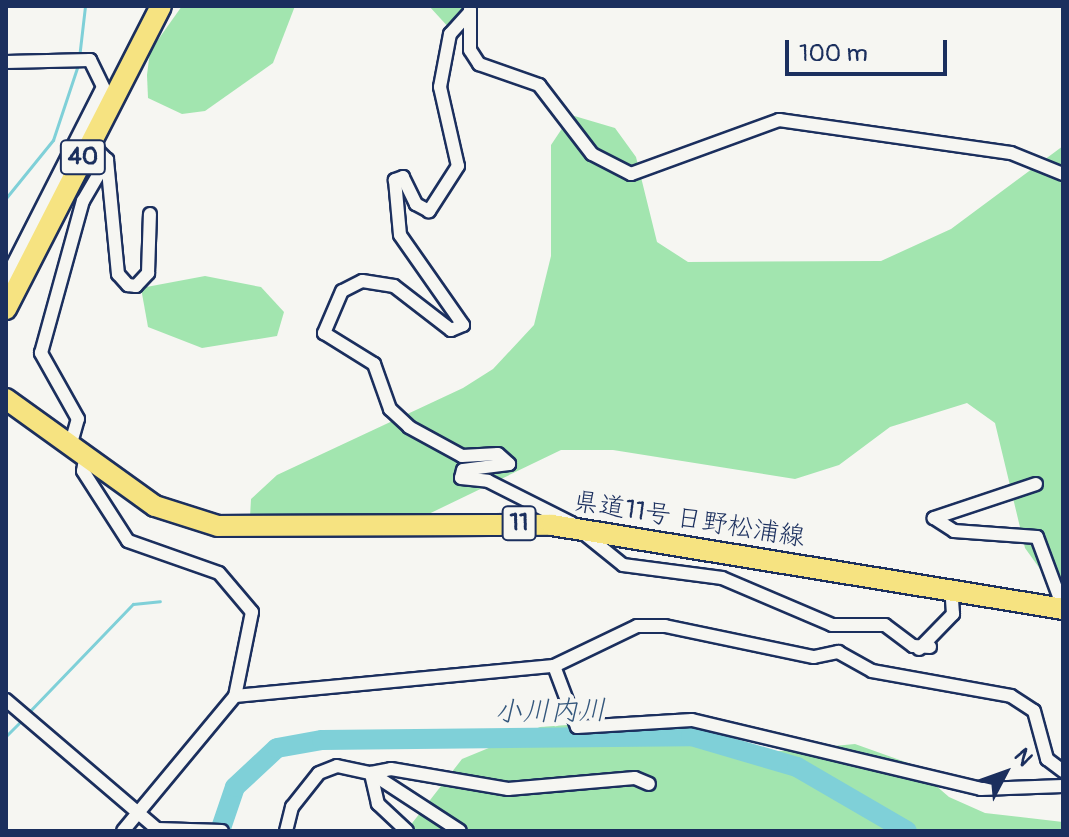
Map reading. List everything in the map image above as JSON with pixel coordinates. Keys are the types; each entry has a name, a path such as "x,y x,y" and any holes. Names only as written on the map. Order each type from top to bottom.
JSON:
{"main road":[{"name":"40","path":"6,309 161,6"},
{"name":"県道11号 日野松浦線","path":"6,399 155,506 218,526 445,520 576,529 1063,608"}],"street":[{"path":"470,9 470,50 479,64 539,85 592,154 631,174 738,136 754,123 779,120 1011,153 1063,174"},
{"path":"470,9 450,34 440,87 458,166 429,211 416,204 403,177 395,180 400,235 463,325 451,330 394,286 362,281 342,291 322,325 374,364 394,416 462,456 498,454 509,464 463,470 461,478 488,481 576,529 623,565 722,578 832,625 885,625 925,648 953,614 951,588"},
{"path":"6,62 90,60 103,87 6,278"},
{"path":"90,143 107,160 118,274 128,285 136,286 148,273 150,214"},
{"path":"107,160 83,201 42,341 52,379 78,419 83,471 128,541 219,573 252,612 235,696 123,831"},
{"path":"1036,484 934,518 970,533 1037,537 1063,608"},
{"path":"235,696 554,666 637,626 715,634 814,657 838,652 872,671 1011,696 1034,711 1047,759 1063,771"},
{"path":"554,666 577,727 692,720 981,789 1063,786"},
{"path":"6,700 157,829 216,828"},
{"path":"286,831 292,807 319,773 337,766 371,773 460,831"},
{"path":"371,773 391,769 508,789 635,778 649,784"},
{"path":"371,773 378,804 407,831"}],"green space":[{"path":"182,6 295,6 273,63 205,111 182,114 148,98 147,75 150,51"},
{"path":"429,6 478,6 467,31 451,30"},
{"path":"571,115 615,128 636,157 657,242 688,262 881,261 951,229 1063,146 1063,601 1025,548 995,423 967,403 890,427 839,465 795,479 613,450 561,450 410,523 250,517 251,499 277,475 463,388 493,369 534,325 551,256 551,145"},
{"path":"205,276 261,287 284,312 277,336 202,348 148,327 141,288"},
{"path":"608,722 665,729 750,754 855,744 911,764 949,797 985,813 1063,822 1063,831 406,831 462,759 540,727"}],"waterway":[{"path":"79,58 85,6"},
{"path":"6,198 53,140 78,65"},
{"path":"27,714 133,604 160,601"},
{"path":"6,736 22,720"},
{"name":"小川内川","path":"220,831 235,787 277,748 322,740 691,736 797,767 907,831"}]}
